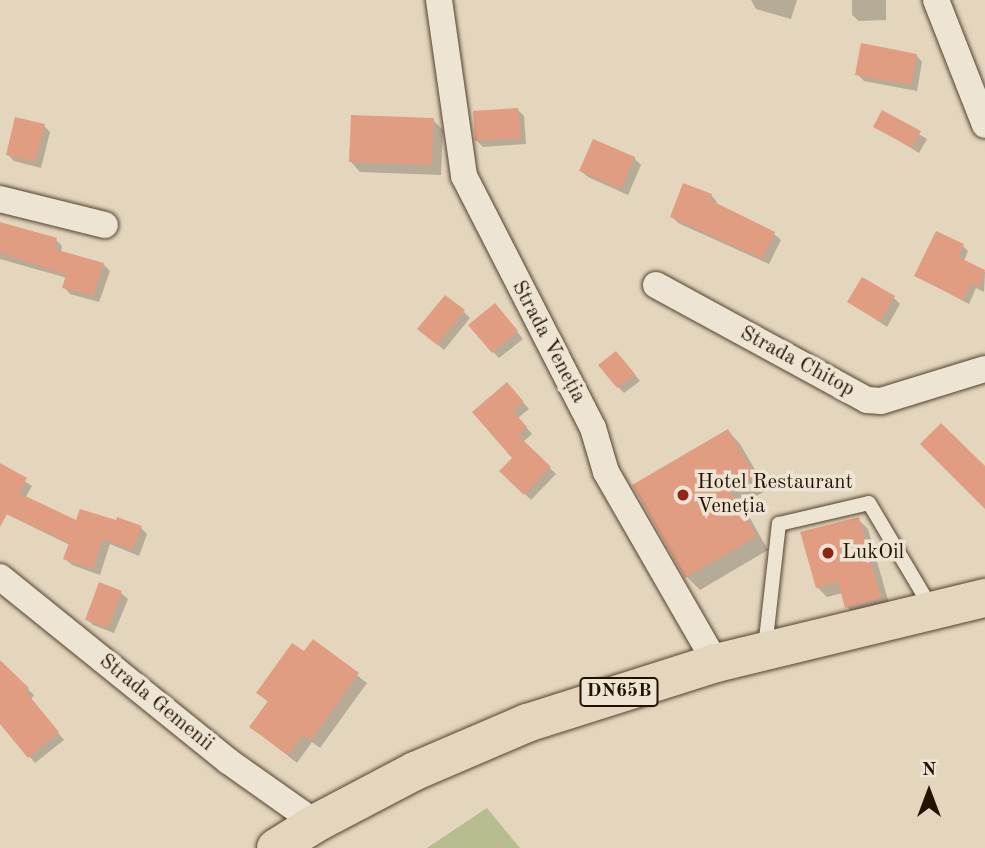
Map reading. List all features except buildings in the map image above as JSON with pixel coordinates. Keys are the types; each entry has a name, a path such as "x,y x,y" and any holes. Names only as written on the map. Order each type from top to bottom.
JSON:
{"main road":[{"name":"DN65B","path":"276,848 316,823 415,771 527,723 716,663 985,598"}],"street":[{"name":"Strada Veneția","path":"439,0 464,176 593,428 606,472 716,663"},
{"path":"936,0 985,125"},
{"path":"0,199 105,225"},
{"name":"Strada Chitop","path":"656,285 867,400 881,401 985,369"},
{"name":"Strada Gemenii","path":"0,577 228,761 316,823"}],"lane":[{"path":"764,651 779,524 869,503 933,611"}],"green space":[{"path":"487,808 520,848 427,848"}],"place":[{"name":"Hotel Restaurant Veneția","path":"683,495"},
{"name":"LukOil","path":"828,553"}]}
